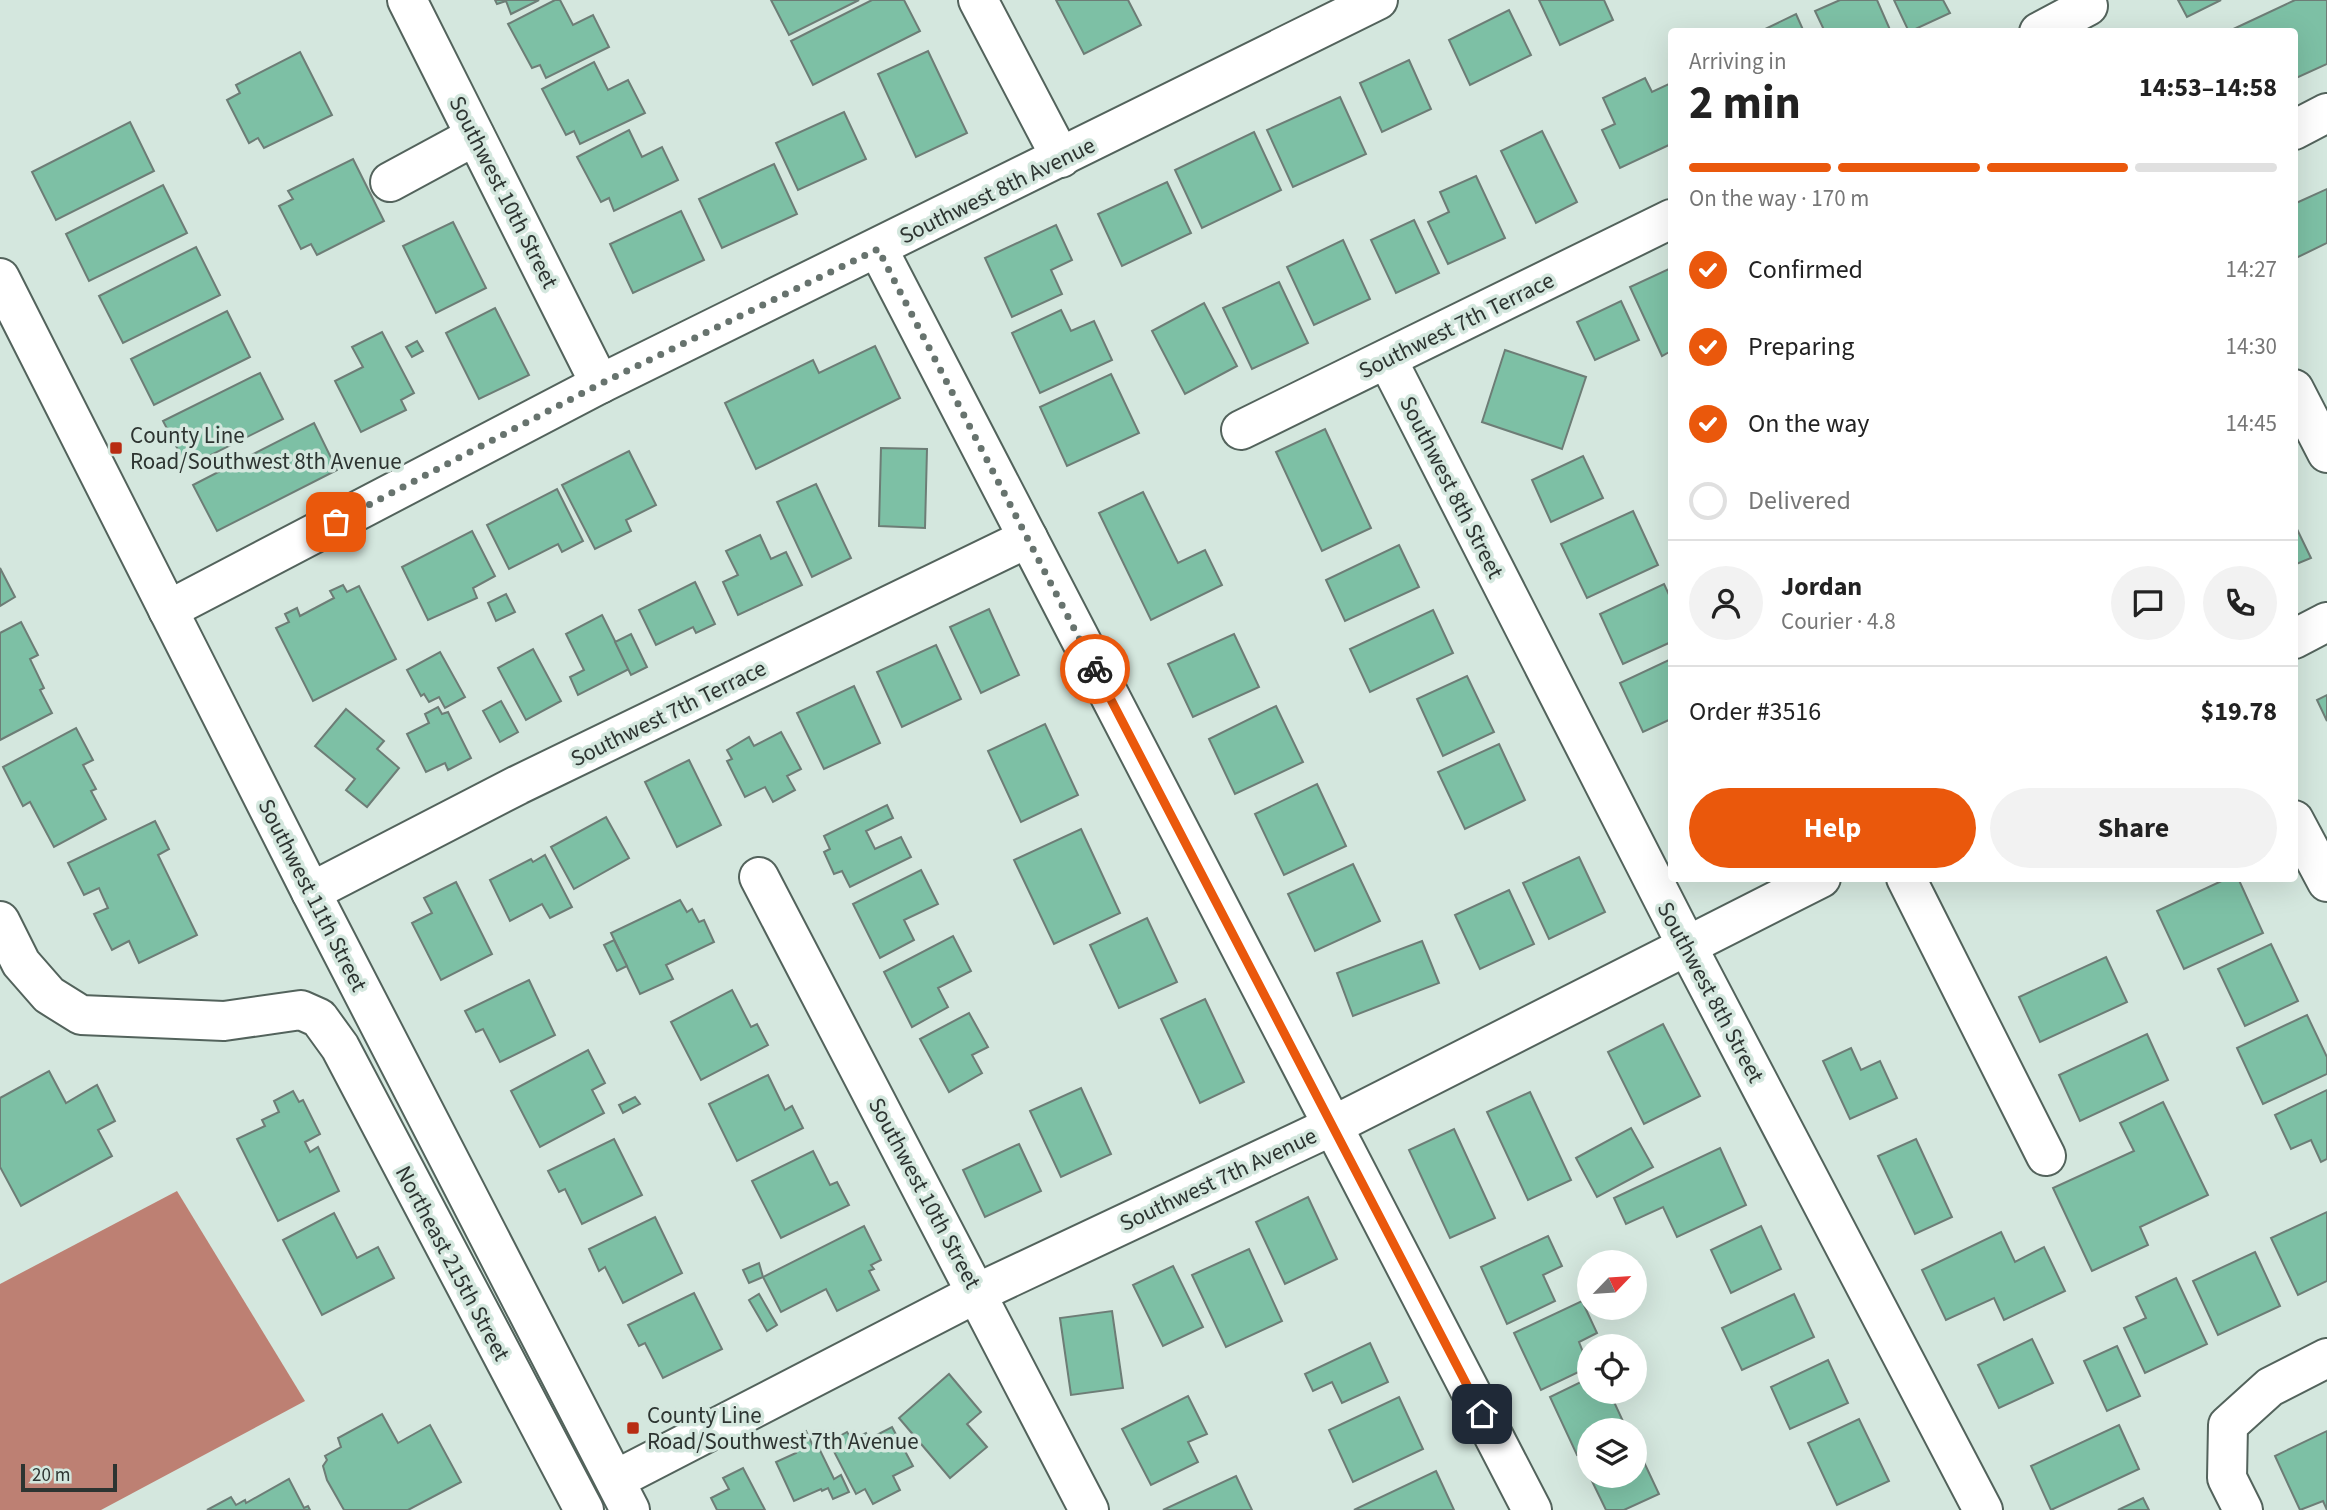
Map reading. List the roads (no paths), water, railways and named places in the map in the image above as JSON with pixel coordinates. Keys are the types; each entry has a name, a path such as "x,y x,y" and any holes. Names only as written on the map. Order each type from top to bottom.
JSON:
{"street":[{"name":"Southwest 10th Street","path":"407,0 600,384"},
{"path":"978,0 1061,158"},
{"name":"Southwest 8th Avenue","path":"168,610 600,384 1378,0"},
{"path":"2050,28 2092,12"},
{"path":"2298,128 2327,113"},
{"path":"390,182 475,136"},
{"name":"Southwest 7th Terrace","path":"1241,430 1668,220"},
{"path":"878,249 1532,1510"},
{"name":"Southwest 11th Street","path":"0,278 311,892 623,1495"},
{"name":"Southwest 8th Street","path":"1387,359 1687,946 1983,1510"},
{"path":"2298,397 2327,453"},
{"name":"Southwest 7th Terrace","path":"311,892 518,785 1028,538"},
{"path":"2298,637 2327,622"},
{"path":"2298,828 2327,882"},
{"name":"Southwest 10th Street","path":"759,877 1089,1510"},
{"name":"Southwest 7th Avenue","path":"623,1495 977,1293 1332,1126 1813,882"},
{"path":"1908,882 2046,1156"},
{"name":"Northeast 215th Street","path":"0,920 21,963 49,995 81,1015 224,1021 302,1010 319,1018 340,1047 578,1508"},
{"path":"2243,1510 2227,1478 2228,1424 2270,1387 2327,1358"}],"place":[{"name":"County Line Road/Southwest 8th Avenue","path":"116,448"},
{"name":"County Line Road/Southwest 7th Avenue","path":"633,1428"}]}
